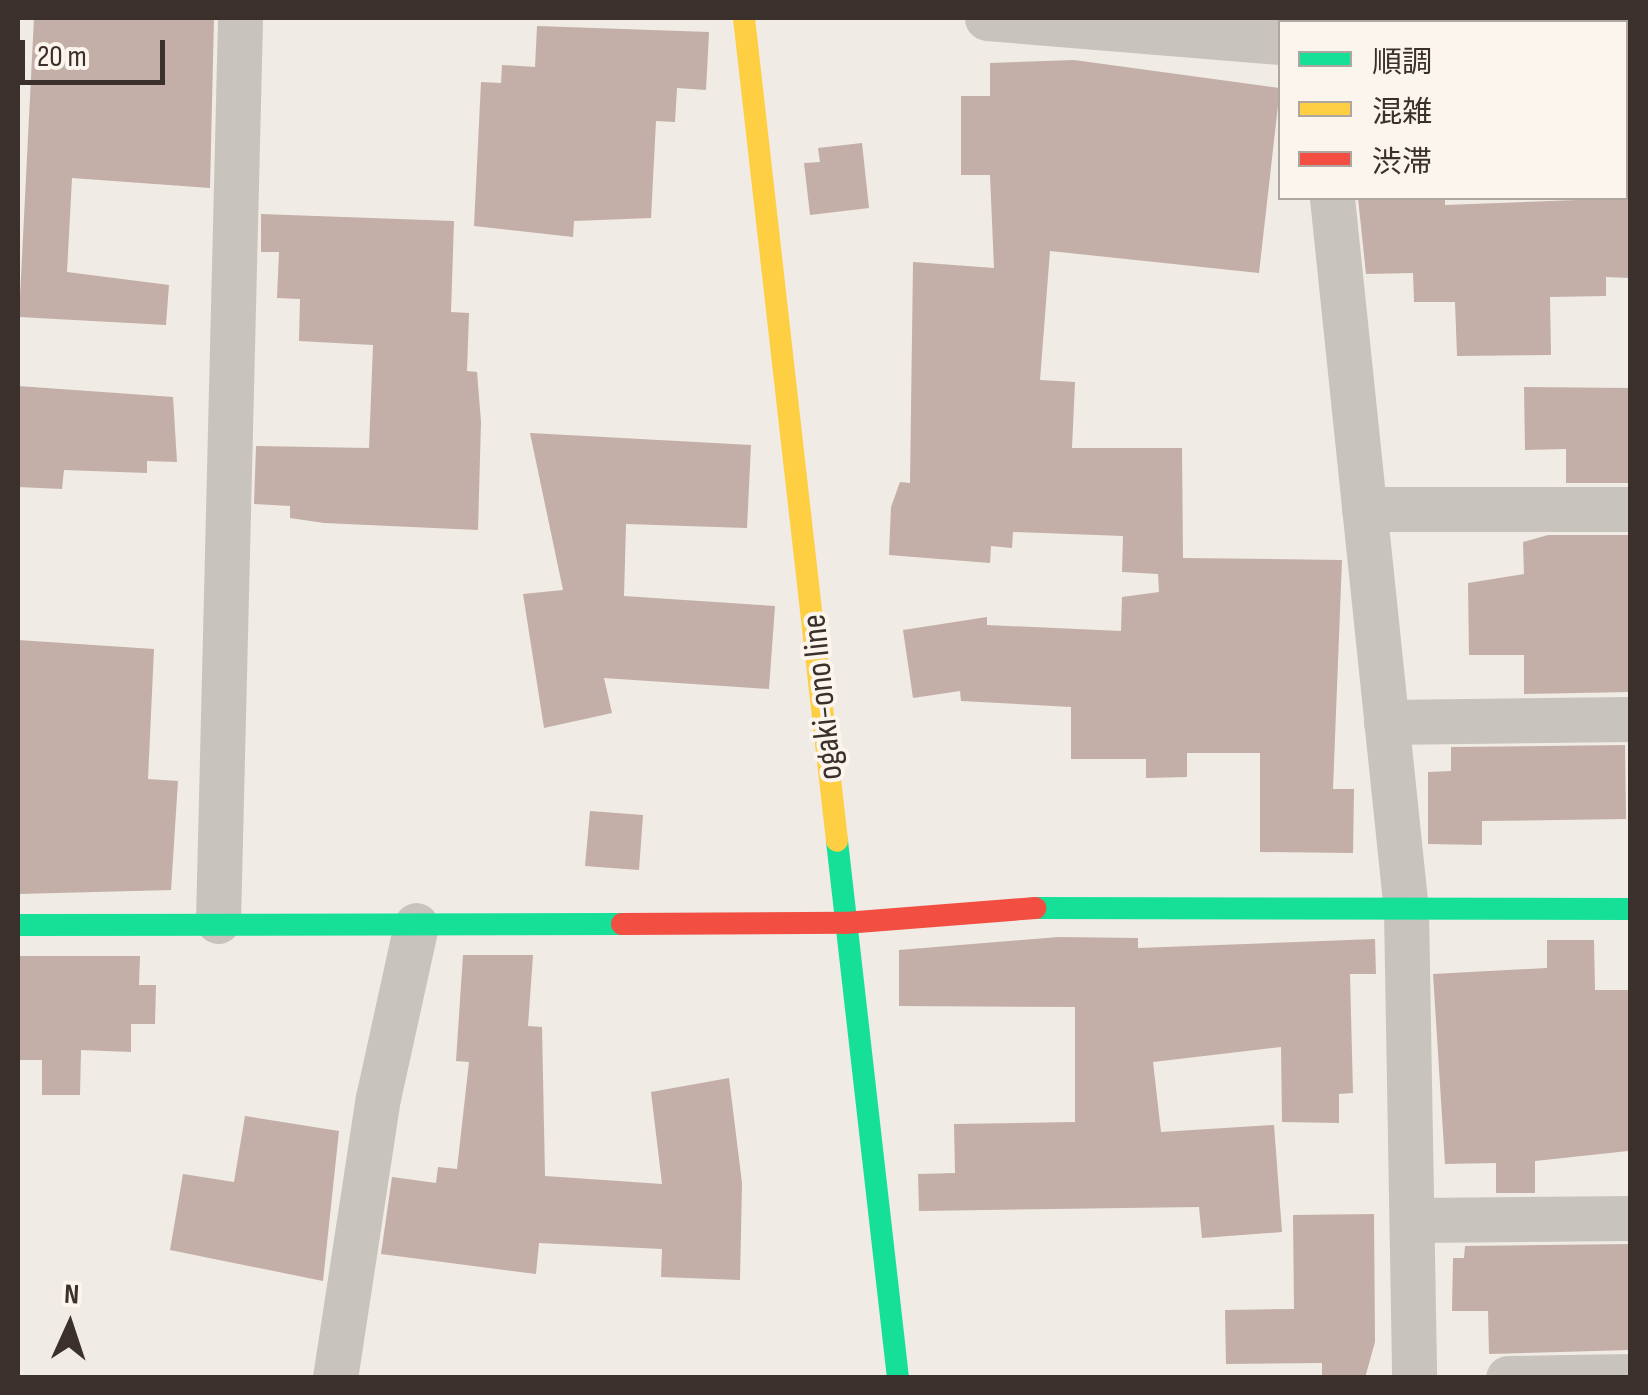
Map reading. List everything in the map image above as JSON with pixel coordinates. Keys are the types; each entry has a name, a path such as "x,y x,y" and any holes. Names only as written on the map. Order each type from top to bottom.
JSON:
{"street":[{"path":"218,921 240,18"},
{"name":"ogaki-ono line","path":"744,18 898,1378"},
{"path":"987,18 1278,42"},
{"path":"1332,200 1406,910 1414,1378"},
{"path":"1364,509 1630,509"},
{"path":"1386,722 1630,719"},
{"path":"18,925 218,921 416,925 845,923 1056,906 1630,909"},
{"path":"336,1378 378,1098 416,925"},
{"path":"1413,1220 1630,1218"},
{"path":"1508,1378 1630,1376"}],"building":[{"path":"34,18 214,18 210,188 72,178 67,272 169,285 166,325 19,317"},
{"path":"537,26 709,32 706,90 677,88 675,122 656,121 651,218 574,221 573,237 474,226 481,82 501,83 502,65 535,67"},
{"path":"1074,60 1278,88 1259,273 1050,251 1040,380 1075,382 1072,448 1182,448 1183,558 1342,560 1333,789 1354,789 1353,853 1260,852 1260,753 1187,753 1187,777 1146,778 1146,759 1071,759 1071,707 961,701 960,691 913,698 903,630 987,617 987,625 1121,631 1122,597 1159,592 1158,574 1122,572 1123,536 1013,532 1012,548 991,546 990,563 889,555 891,507 900,482 910,483 913,262 994,268 990,175 961,175 961,96 990,96 990,63"},
{"path":"862,143 869,208 810,215 804,163 820,162 818,148"},
{"path":"1630,198 1630,278 1606,277 1606,296 1550,297 1551,355 1457,356 1455,302 1414,302 1413,273 1366,274 1358,200 1445,200 1445,205"},
{"path":"261,214 454,221 451,312 469,313 467,371 477,372 481,422 478,530 324,523 290,518 290,506 254,504 256,446 369,448 373,345 299,341 300,299 277,298 279,252 261,252"},
{"path":"18,386 173,397 177,462 147,461 147,473 64,470 62,489 18,487"},
{"path":"1524,387 1630,388 1630,483 1566,483 1566,449 1525,450"},
{"path":"530,433 751,445 747,528 626,524 624,596 775,606 769,689 604,678 612,713 544,728 523,594 563,590"},
{"path":"1548,535 1630,535 1630,692 1524,694 1524,655 1469,655 1468,583 1524,574 1523,542"},
{"path":"18,640 154,649 148,779 178,781 171,890 18,894"},
{"path":"1625,745 1626,819 1482,821 1482,845 1428,844 1428,772 1451,771 1451,747"},
{"path":"590,811 643,815 639,870 585,866"},
{"path":"1058,937 1138,938 1138,948 1375,939 1376,974 1350,974 1353,1093 1339,1094 1339,1123 1282,1122 1281,1047 1153,1062 1161,1132 1274,1125 1282,1232 1202,1238 1199,1207 919,1211 918,1174 955,1173 954,1124 1075,1122 1075,1007 899,1006 899,950"},
{"path":"1547,940 1594,940 1595,990 1630,990 1628,1151 1535,1161 1535,1193 1496,1193 1496,1163 1445,1164 1433,974 1547,968"},
{"path":"463,955 533,955 528,1026 542,1027 545,1176 662,1184 651,1092 729,1078 742,1183 740,1280 661,1277 662,1249 539,1243 536,1274 381,1254 392,1177 436,1183 438,1167 457,1169 469,1062 456,1061"},
{"path":"18,956 140,956 139,985 156,985 155,1024 131,1024 131,1052 81,1050 80,1095 42,1095 42,1060 18,1060"},
{"path":"245,1116 339,1131 323,1281 170,1250 183,1174 234,1182"},
{"path":"1374,1214 1375,1342 1365,1378 1322,1378 1322,1363 1226,1364 1225,1310 1294,1309 1293,1215"},
{"path":"1630,1244 1630,1350 1489,1354 1488,1311 1452,1311 1453,1258 1464,1258 1465,1246"}],"traffic: fast":[{"path":"837,841 898,1378"},
{"path":"1035,908 1630,909"},
{"path":"18,925 622,924"}],"traffic: slow":[{"path":"744,18 837,841"}],"traffic: jam":[{"path":"622,924 845,923 1035,908"}]}
